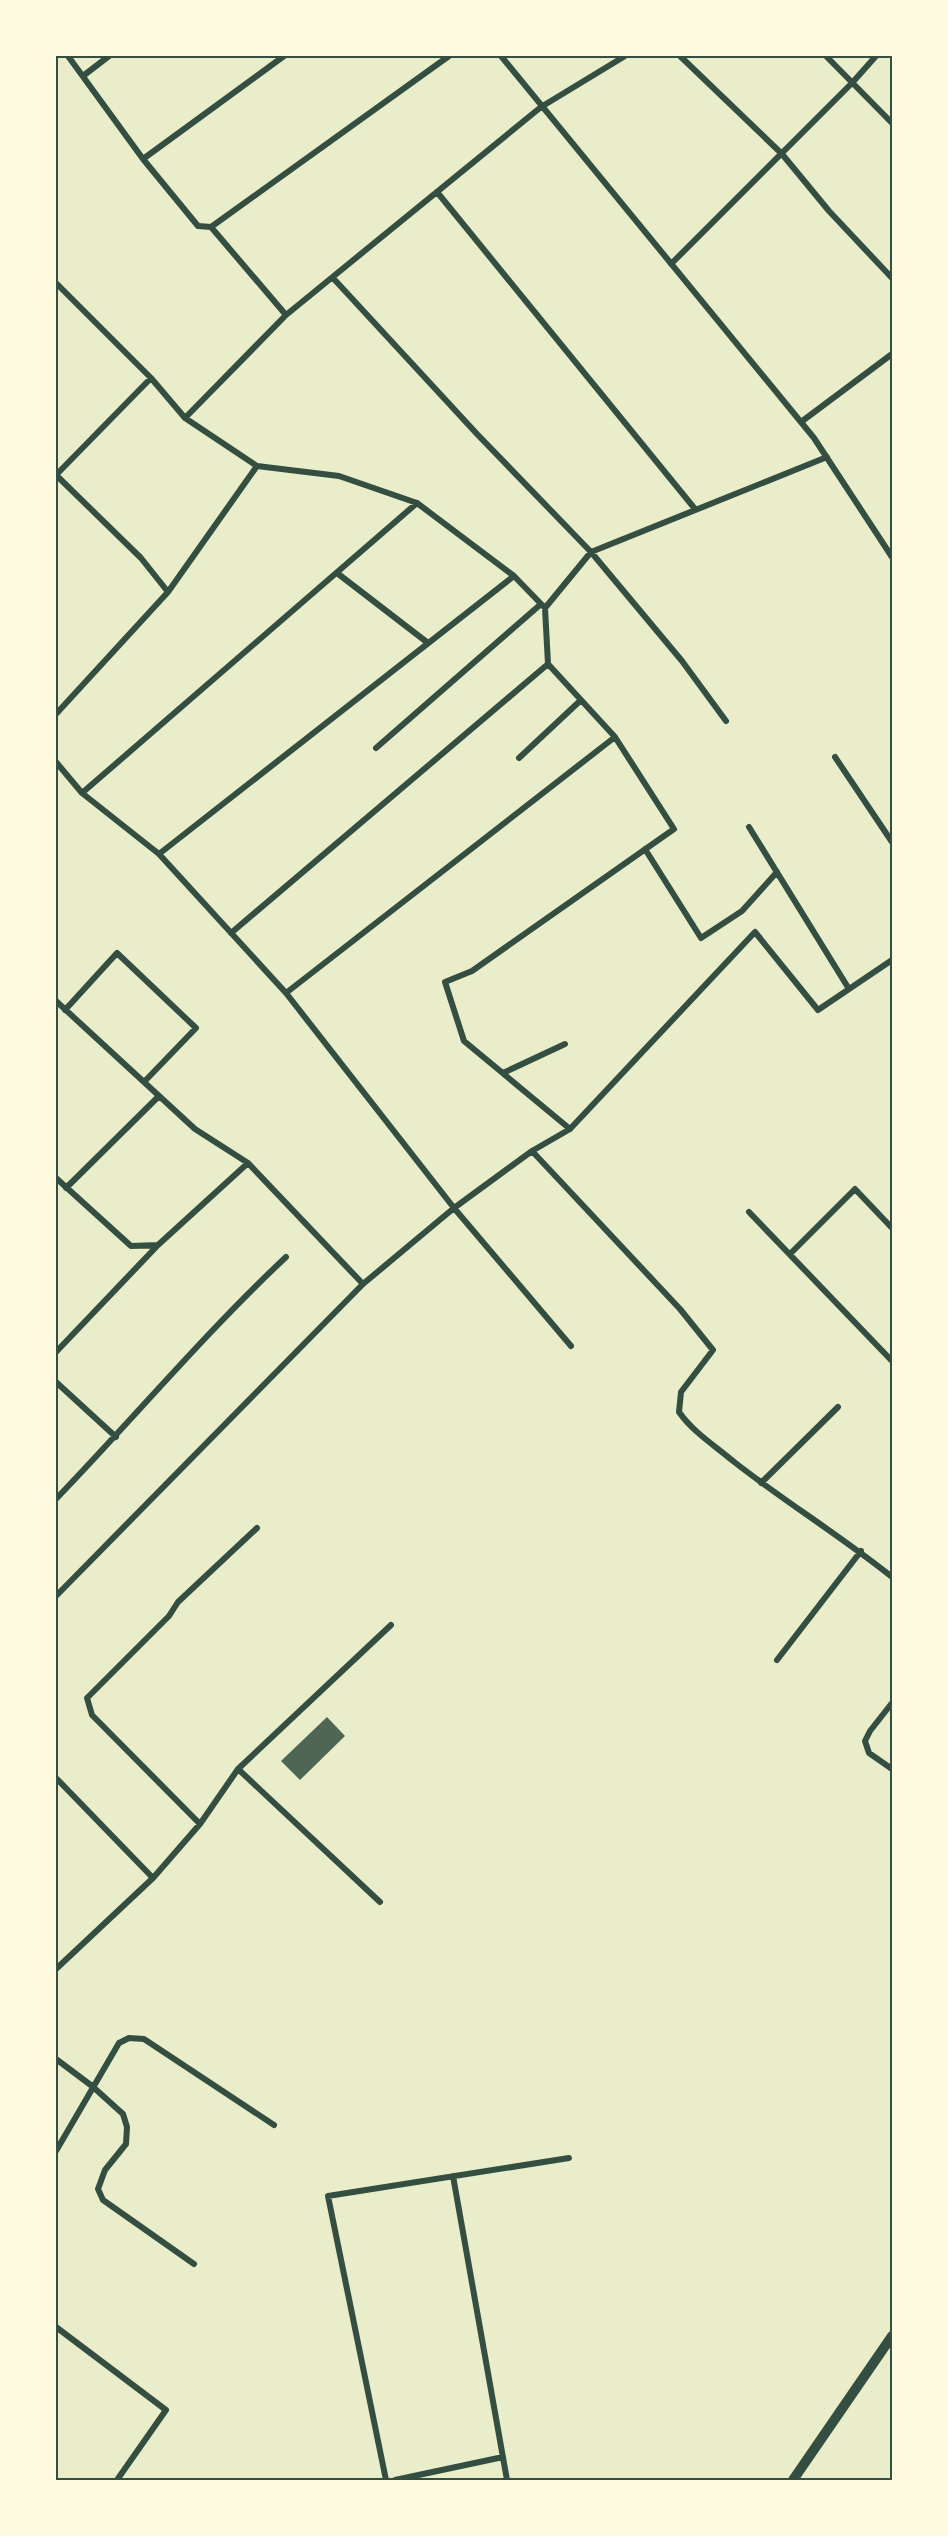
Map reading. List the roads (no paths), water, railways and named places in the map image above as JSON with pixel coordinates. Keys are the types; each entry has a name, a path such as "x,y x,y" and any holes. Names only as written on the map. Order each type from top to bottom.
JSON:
{"street":[{"path":"68,56 143,159 198,226 211,227 449,56"},
{"path":"82,75 109,56"},
{"path":"143,159 284,56"},
{"path":"501,56 801,422 892,557"},
{"path":"185,418 286,315 541,107 625,56"},
{"path":"680,56 782,154 829,211 892,278"},
{"path":"825,56 892,123"},
{"path":"671,264 852,83 876,56"},
{"path":"437,192 695,509"},
{"path":"211,227 286,315"},
{"path":"333,278 477,434 591,552 682,661 726,721"},
{"path":"56,283 151,378 185,418 256,466 339,476 417,503 514,576 543,606 548,664 615,737 674,829 472,971 445,982 464,1041 570,1129"},
{"path":"801,422 892,354"},
{"path":"151,378 56,475 141,558 168,592"},
{"path":"376,748 543,606 591,552 826,457"},
{"path":"56,714 168,592 256,466"},
{"path":"82,793 417,503"},
{"path":"337,573 428,643"},
{"path":"159,854 514,576"},
{"path":"231,933 548,664"},
{"path":"519,758 581,700"},
{"path":"286,993 615,737"},
{"path":"835,757 892,842"},
{"path":"56,762 82,793 159,854 286,993 454,1208 571,1346"},
{"path":"749,827 849,989"},
{"path":"645,849 701,938 742,911 777,872"},
{"path":"56,1596 363,1284 454,1208 532,1151 570,1129 756,932 818,1010 892,960"},
{"path":"65,1010 117,953 196,1028 144,1082"},
{"path":"56,1001 195,1130 248,1163 363,1284"},
{"path":"503,1073 565,1044"},
{"path":"66,1188 159,1096"},
{"path":"532,1151 680,1309 713,1350 681,1392 679,1412 689,1426 761,1483 861,1551 892,1577"},
{"path":"56,1352 158,1245 248,1163"},
{"path":"56,1178 131,1246 158,1245"},
{"path":"790,1254 855,1190 892,1227"},
{"path":"749,1212 892,1361"},
{"path":"56,1499 116,1437 181,1362 286,1257"},
{"path":"56,1382 116,1437"},
{"path":"761,1483 838,1407"},
{"path":"200,1824 92,1715 87,1698 169,1616 178,1602 257,1528"},
{"path":"777,1660 861,1551"},
{"path":"56,1969 153,1878 200,1824 238,1769 392,1625"},
{"path":"892,1703 865,1741 869,1753 892,1769"},
{"path":"238,1769 380,1902"},
{"path":"57,1779 153,1878"},
{"path":"56,2151 119,2043 129,2038 144,2039 274,2125"},
{"path":"56,2059 92,2086 123,2114 128,2127 126,2144 105,2170 98,2189 103,2200 194,2264"},
{"path":"386,2481 328,2196 569,2158"},
{"path":"453,2176 507,2481"},
{"path":"56,2327 166,2410 117,2481"},
{"path":"793,2481 892,2336"},
{"path":"395,2481 503,2457"}]}
